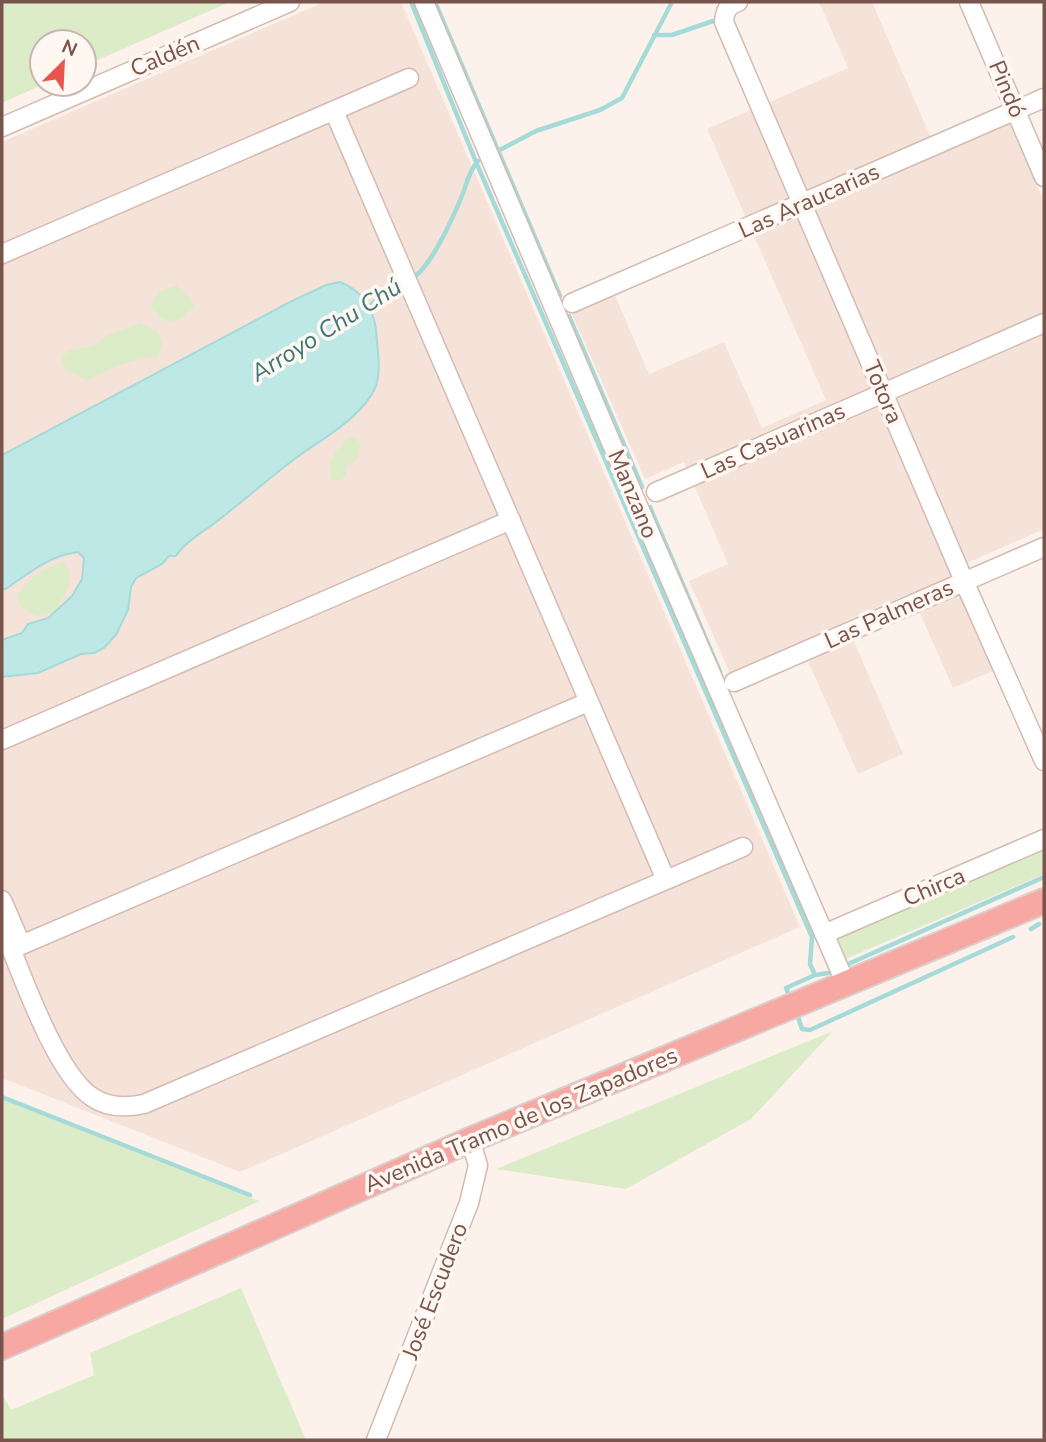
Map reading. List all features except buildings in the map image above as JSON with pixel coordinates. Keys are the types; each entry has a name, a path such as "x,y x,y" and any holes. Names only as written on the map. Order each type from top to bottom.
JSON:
{"highway":[{"name":"Avenida Tramo de los Zapadores","path":"2,1348 470,1140 1044,901"}],"street":[{"name":"Caldén","path":"2,127 290,2"},
{"name":"Manzano","path":"424,2 846,984"},
{"name":"Totora","path":"738,2 730,5 725,12 724,22 1044,761"},
{"name":"Pindó","path":"970,2 1044,177"},
{"path":"2,254 409,78"},
{"name":"Las Araucarias","path":"572,303 1044,97"},
{"path":"334,111 666,880"},
{"name":"Las Casuarinas","path":"656,492 1044,323"},
{"path":"2,740 511,520"},
{"name":"Las Palmeras","path":"734,682 1044,547"},
{"path":"17,947 588,702"},
{"name":"Chirca","path":"824,934 1044,839"},
{"path":"2,900 59,1059 79,1086 92,1098 112,1106 128,1108 144,1104 743,847"},
{"path":"2,926 17,947"},
{"name":"José Escudero","path":"376,1440 469,1203 478,1165 470,1140"}],"shaded area":[{"path":"324,2 401,2 800,927 240,1172 2,1078 2,142"},
{"path":"819,2 872,2 936,149 1008,118 1044,201 1044,529 949,571 993,671 953,688 911,593 845,621 903,754 858,774 800,643 730,673 689,581 728,564 684,462 645,479 570,310 613,291 649,374 724,342 762,428 826,400 707,129 848,68"}],"green space":[{"path":"2,2 230,2 98,60 98,28 28,28 28,91 2,103"},
{"path":"177,285 195,305 183,318 171,322 160,318 151,308 160,293"},
{"path":"140,323 157,331 163,342 158,356 105,371 88,381 67,370 60,360 68,350 93,346 108,335"},
{"path":"348,437 356,438 360,447 359,455 346,466 346,476 340,481 331,480 330,460"},
{"path":"65,562 69,569 69,582 55,612 36,616 22,607 17,597 25,585 44,570"},
{"path":"1044,847 1044,874 841,961 834,945 840,934"},
{"path":"833,1031 751,1119 626,1189 496,1169"},
{"path":"2,1099 260,1201 2,1319"},
{"path":"241,1288 306,1440 2,1440 2,1394 11,1410 94,1375 90,1353"}],"water":[{"path":"340,282 360,295 375,322 378,375 375,388 362,408 189,542 176,556 169,556 162,564 136,578 131,587 128,610 116,635 104,648 94,653 81,654 38,673 2,677 2,640 22,633 28,624 48,618 72,596 82,579 84,558 78,552 58,557 2,589 2,455 290,302 326,285"}],"waterway":[{"path":"411,2 476,162 812,937 810,964 815,975 786,988 789,995"},
{"name":"Arroyo Chu Chú","path":"435,2 560,296"},
{"name":"Arroyo Chu Chú","path":"492,154 536,131 600,110 622,98 672,2"},
{"path":"654,35 672,35 713,21"},
{"name":"Arroyo Chu Chú","path":"410,279 433,255 478,161"},
{"name":"Arroyo Chu Chú","path":"365,310 395,284 402,282"},
{"path":"569,316 642,487"},
{"path":"650,507 720,672"},
{"path":"846,965 1044,877"},
{"path":"1031,929 1039,924"},
{"path":"798,1017 802,1029 810,1030 1013,937"},
{"path":"815,975 828,973"},
{"path":"2,1097 250,1195"}]}
